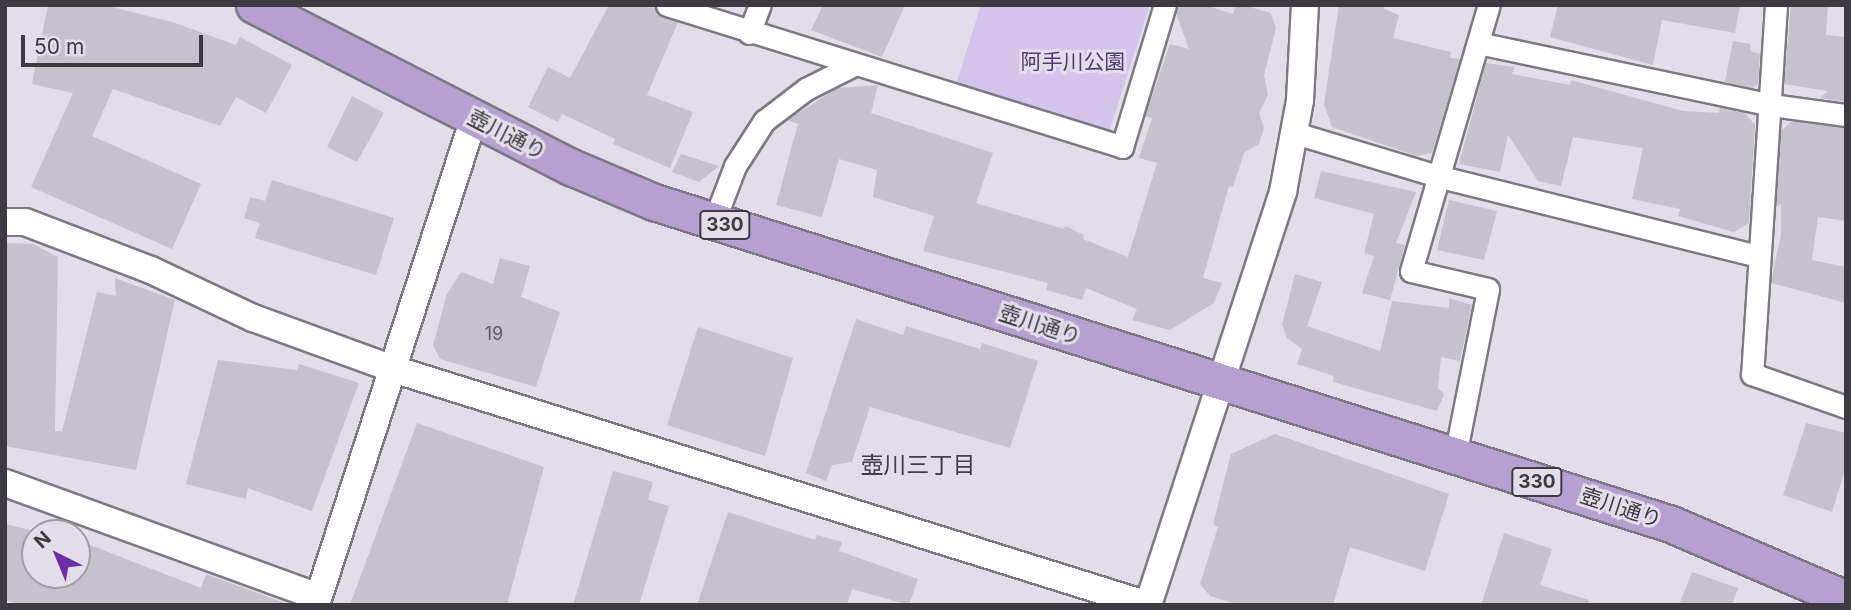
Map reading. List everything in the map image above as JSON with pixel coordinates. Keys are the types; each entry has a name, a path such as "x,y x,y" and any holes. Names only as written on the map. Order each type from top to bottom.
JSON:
{"highway":[{"name":"壺川通り","path":"254,5 611,186 714,222 1697,533 1846,599"}],"street":[{"path":"667,5 852,66 1122,147 1165,5"},
{"path":"749,33 760,5"},
{"path":"5,222 38,227 151,270 253,318 393,369 1148,605 1275,222 1295,133 1305,5"},
{"path":"1455,456 1489,289 1411,271 1489,5"},
{"path":"1776,5 1752,374 1846,407"},
{"path":"1478,43 1771,105 1846,115"},
{"path":"714,222 735,166 764,121 806,89 852,66"},
{"path":"5,482 317,601 474,118"},
{"path":"1295,133 1437,176 1758,256"}],"green space":[{"name":"阿手川公園","path":"981,5 1150,5 1109,132 956,84"}],"building":[{"path":"48,5 104,5 172,22 236,45 240,37 292,65 266,113 236,97 220,126 113,89 92,136 201,184 172,249 31,187 73,93 32,84"},
{"path":"609,5 654,5 658,14 678,22 647,95 693,112 670,168 613,144 615,139 562,114 558,122 528,107 548,67 570,78"},
{"path":"823,5 905,5 882,57 811,30"},
{"path":"1178,5 1205,5 1233,14 1236,5 1243,5 1271,13 1276,28 1264,75 1268,95 1259,113 1264,128 1259,144 1244,153 1233,187 1229,186 1203,278 1222,283 1214,303 1170,330 1132,320 1137,309 1086,288 1082,300 1046,290 1048,283 923,251 934,216 873,197 877,170 839,159 822,217 776,205 798,124 787,120 838,88 878,85 871,113 993,153 976,203 1064,229 1065,226 1084,235 1083,239 1128,257 1157,163 1139,158 1152,118 1145,116 1170,44 1189,49 1176,13"},
{"path":"1339,5 1384,5 1384,9 1399,15 1393,38 1451,52 1450,58 1460,59 1432,153 1417,156 1332,127 1324,104"},
{"path":"1558,5 1740,5 1735,33 1662,20 1653,65 1550,37"},
{"path":"1791,5 1828,5 1826,35 1846,37 1846,102 1820,98 1828,91 1784,84"},
{"path":"1733,41 1750,44 1751,51 1760,54 1758,84 1752,88 1725,82"},
{"path":"1486,63 1515,67 1512,74 1570,85 1571,80 1683,111 1719,113 1720,108 1745,113 1755,125 1749,223 1734,232 1678,216 1680,209 1632,199 1643,148 1573,137 1561,186 1538,181 1508,135 1500,172 1459,164"},
{"path":"352,96 384,113 357,162 327,147"},
{"path":"1792,121 1846,128 1846,221 1818,217 1812,260 1846,267 1846,303 1771,283 1781,235 1781,204 1776,207 1781,131"},
{"path":"681,154 719,166 699,182 672,172"},
{"path":"1321,171 1416,192 1396,243 1405,245 1390,300 1362,293 1374,256 1364,253 1374,214 1314,198"},
{"path":"272,180 394,218 376,275 255,238 260,223 244,218 250,197 265,201"},
{"path":"1449,200 1497,211 1484,260 1437,250"},
{"path":"5,243 33,244 58,257 55,431 62,431 97,292 116,296 115,278 175,300 136,470 5,446"},
{"path":"500,258 530,266 521,297 560,312 536,387 440,359 433,345 447,294 461,272 493,284"},
{"path":"1295,274 1322,282 1307,326 1380,351 1392,301 1449,308 1449,298 1472,305 1460,361 1441,357 1438,388 1444,394 1437,411 1333,382 1334,376 1297,364 1302,349 1287,338 1282,325"},
{"path":"856,319 903,335 906,326 980,349 982,343 1038,361 1010,448 870,407 852,462 832,465 826,481 806,473"},
{"path":"698,327 793,358 765,456 667,425"},
{"path":"218,360 297,370 299,364 359,383 312,511 248,488 246,499 186,484"},
{"path":"417,423 544,467 507,605 350,605"},
{"path":"1806,423 1846,433 1846,467 1832,512 1783,495"},
{"path":"1275,434 1449,494 1425,571 1350,547 1333,605 1239,605 1210,596 1200,584 1218,527 1213,525 1231,454"},
{"path":"613,471 653,482 648,500 669,506 639,605 573,605"},
{"path":"728,512 815,540 817,535 842,542 839,551 918,579 909,605 852,589 847,605 697,605"},
{"path":"5,524 21,528 21,589 91,589 91,545 201,588 206,574 290,605 22,605 5,600"},
{"path":"1504,533 1552,549 1540,585 1589,600 1588,605 1481,605"},
{"path":"1692,572 1738,588 1732,605 1679,605"}],"district":[{"name":"壺川三丁目","path":"918,465"}]}
